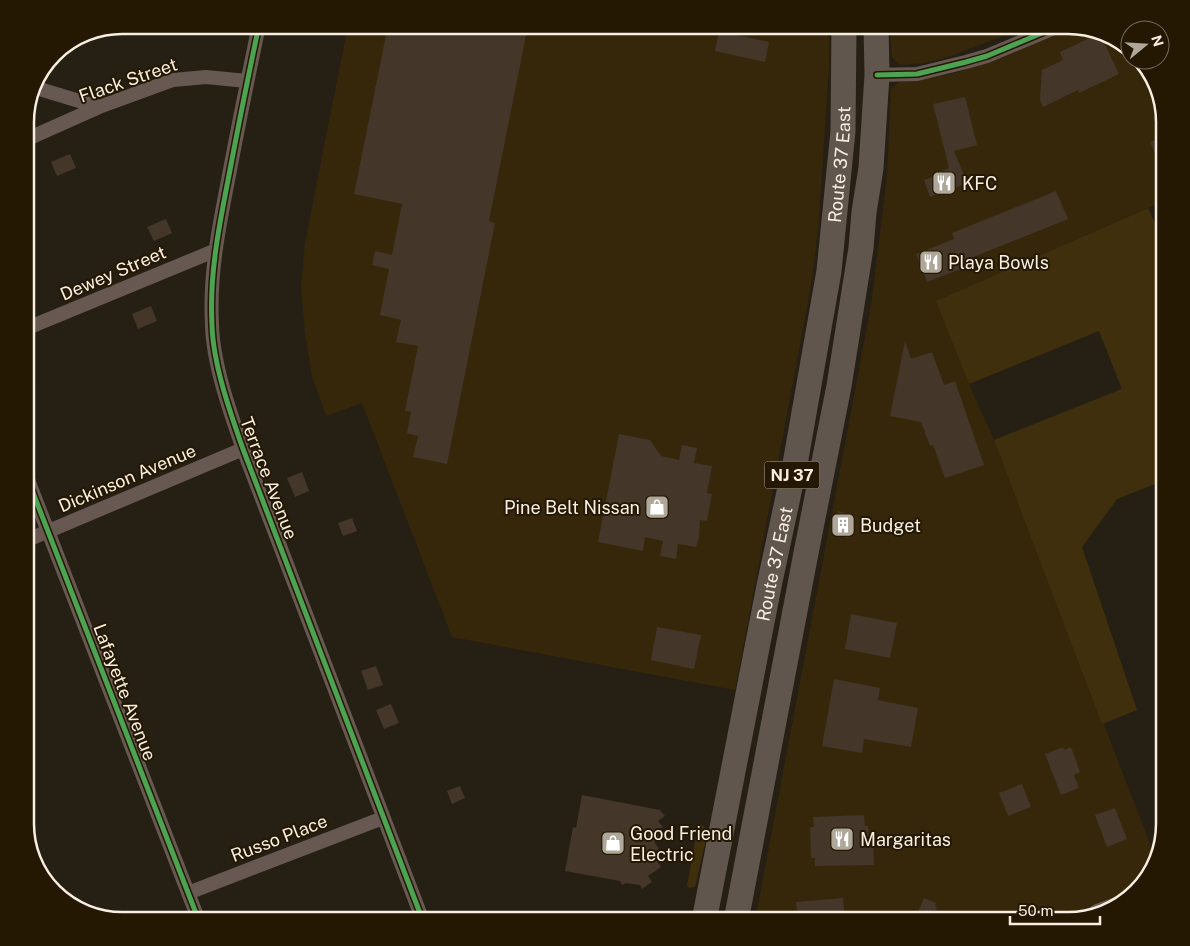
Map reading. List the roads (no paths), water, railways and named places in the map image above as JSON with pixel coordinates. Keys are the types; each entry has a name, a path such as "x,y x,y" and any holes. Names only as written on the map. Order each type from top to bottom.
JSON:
{"highway":[{"name":"Route 37 East","path":"706,912 794,464 829,271 843,131 844,34"},
{"name":"Route 37 East","path":"738,912 839,386 861,248 871,168 877,75 876,34"}],"street":[{"name":"Terrace Avenue","path":"257,34 214,251 211,296 212,327 227,406 420,912"},
{"path":"877,75 917,74 966,62 987,56 1040,34"},
{"name":"Flack Street","path":"34,136 99,107 173,80 206,77 247,81"},
{"path":"40,89 99,107"},
{"name":"Dewey Street","path":"34,325 214,251"},
{"name":"Dickinson Avenue","path":"34,536 243,450"},
{"name":"Lafayette Avenue","path":"34,495 195,912"},
{"name":"Russo Place","path":"188,893 383,818"}],"place":[{"name":"KFC","path":"944,183"},
{"name":"Playa Bowls","path":"931,262"},
{"name":"Pine Belt Nissan","path":"657,507"},
{"name":"Budget","path":"843,525"},
{"name":"Margaritas","path":"842,839"},
{"name":"Good Friend Electric","path":"613,843"}]}
